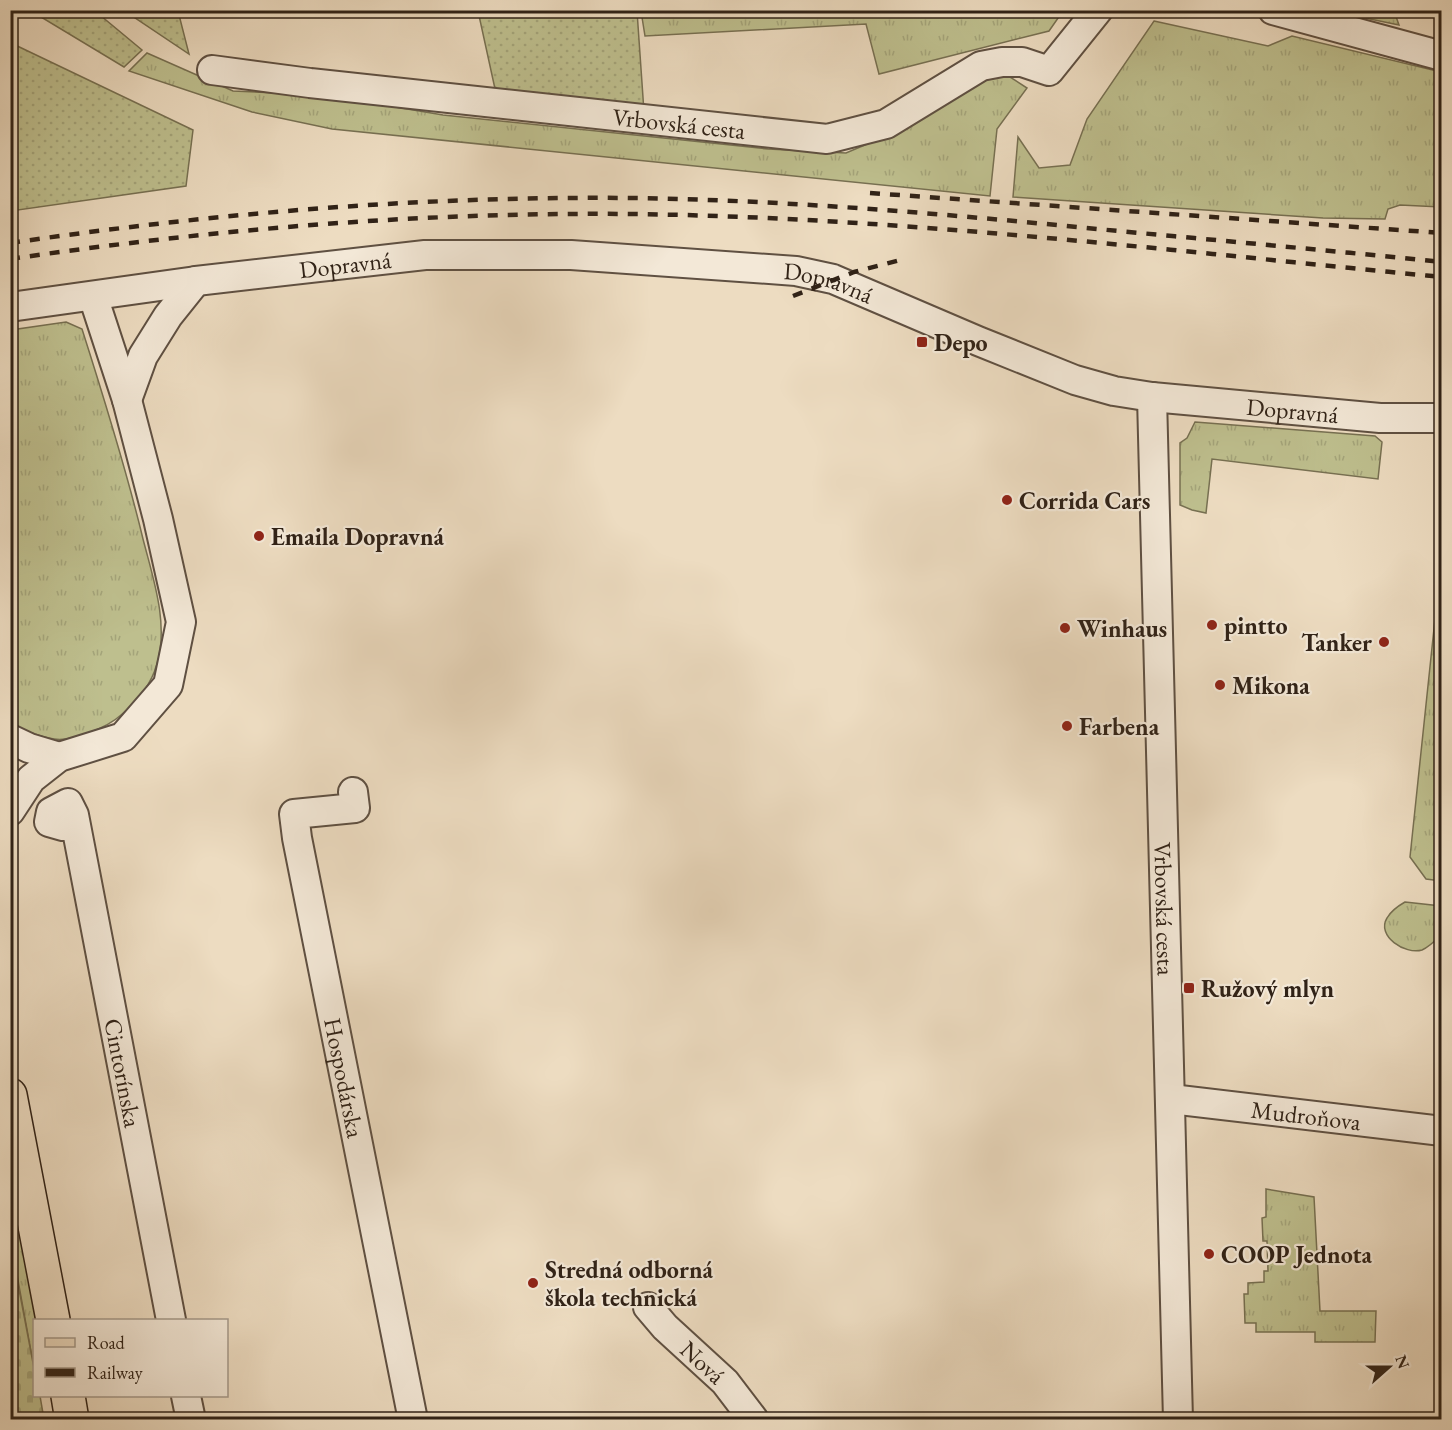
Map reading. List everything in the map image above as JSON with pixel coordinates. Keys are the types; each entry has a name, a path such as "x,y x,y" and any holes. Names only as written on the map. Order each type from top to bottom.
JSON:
{"main road":[{"path":"10,1095 53,1319"},
{"path":"68,1397 72,1419"}],"street":[{"name":"Vrbovská cesta","path":"212,70 310,83 827,139 886,124 981,66 1002,62 1022,62 1048,72 1098,10"},
{"path":"1273,10 1442,56"},
{"name":"Dopravná","path":"10,308 196,281 425,255 571,255 796,271 832,279 1075,380 1114,391 1152,397 1380,418 1442,418"},
{"path":"127,400 143,356 168,316 196,281"},
{"path":"10,811 31,779 59,757 123,737 168,685 181,622 158,519 127,400 93,296"},
{"name":"Vrbovská cesta","path":"1152,397 1178,1419"},
{"path":"10,739 29,748 59,757"},
{"name":"Hospodárska","path":"353,792 356,808 294,814 413,1419"},
{"name":"Cintorínska","path":"75,824 171,1319"},
{"name":"Mudroňova","path":"1171,1099 1442,1131"},
{"name":"Nová","path":"648,1307 665,1327 725,1383 754,1419"},
{"path":"186,1397 191,1419"}],"green space":[{"path":"641,10 1063,11 1049,31 879,74 866,24 645,36"},
{"path":"31,11 95,11 142,50 124,67"},
{"path":"124,11 178,11 189,54 129,14"},
{"path":"478,11 637,11 644,112 497,98"},
{"path":"1331,11 1394,11 1399,25"},
{"path":"1154,21 1268,46 1292,36 1441,72 1441,207 1400,205 1388,209 1385,219 1323,218 1013,197 1018,137 1039,168 1070,165 1087,119"},
{"path":"11,43 193,130 186,186 11,211"},
{"path":"147,53 233,91 324,95 443,115 768,149 846,153 910,126 976,80 1007,75 1027,88 997,129 990,196 332,129 252,112 129,71"},
{"path":"66,322 82,329 106,407 155,585 161,633 160,649 154,672 147,686 133,704 115,720 99,729 80,736 54,739 11,726 11,330"},
{"path":"1195,422 1375,436 1382,442 1378,479 1212,459 1206,513 1192,510 1180,505 1180,443 1187,438"},
{"path":"1435,619 1442,620 1441,881 1426,879 1410,857"},
{"path":"1405,902 1441,906 1441,935 1422,950 1408,950 1401,947 1394,943 1385,931 1389,915"},
{"path":"10,1171 39,1319 33,1319 33,1363 11,1242"},
{"path":"1266,1189 1314,1197 1320,1311 1376,1311 1375,1342 1315,1342 1315,1332 1256,1332 1256,1323 1245,1323 1244,1294 1248,1294 1248,1283 1264,1282 1264,1271 1268,1271 1267,1241 1263,1241 1262,1218 1266,1217"},
{"path":"10,1242 33,1363 33,1397 40,1397 44,1419 11,1419"}],"railway":[{"path":"870,193 1442,233"},
{"path":"10,243 164,223 319,208 474,200 629,198 813,205 935,214 1442,262"},
{"path":"10,259 164,239 319,224 474,216 629,214 832,221 934,228 1442,277"},
{"path":"793,296 854,272 904,259"}],"place":[{"name":"Depo","path":"922,342"},
{"name":"Corrida Cars","path":"1007,500"},
{"name":"Emaila Dopravná","path":"259,536"},
{"name":"pintto","path":"1212,625"},
{"name":"Winhaus","path":"1065,628"},
{"name":"Tanker","path":"1384,642"},
{"name":"Mikona","path":"1220,685"},
{"name":"Farbena","path":"1067,726"},
{"name":"Ružový mlyn","path":"1189,988"},
{"name":"COOP Jednota","path":"1209,1254"},
{"name":"Stredná odborná škola technická","path":"533,1283"}]}
